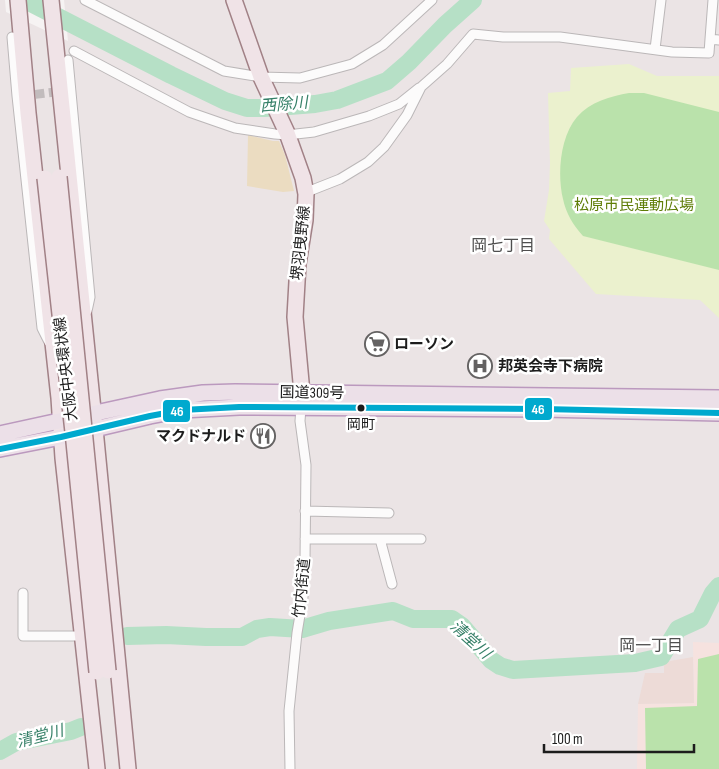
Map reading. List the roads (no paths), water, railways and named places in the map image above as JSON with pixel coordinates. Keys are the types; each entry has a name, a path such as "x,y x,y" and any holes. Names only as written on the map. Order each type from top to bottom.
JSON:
{"highway":[{"name":"国道309号","path":"0,450 61,429 95,421 150,416 182,410 239,407 301,400 719,398"},
{"name":"国道309号","path":"301,400 534,409 719,413"},
{"name":"国道309号","path":"0,434 61,429"}],"main road":[{"path":"18,0 24,20 53,348 97,769"},
{"name":"大阪中央環状線","path":"26,0 24,20 52,178"},
{"name":"大阪中央環状線","path":"41,0 49,32 52,178 73,432 103,671 119,769"},
{"path":"51,0 49,32 95,421 128,769"},
{"name":"堺羽曳野線","path":"234,0 262,79 286,132 303,178 306,194 305,220 298,264 295,317 301,400"},
{"name":"大阪中央環状線","path":"103,671 107,769"}],"street":[{"path":"84,0 224,71 262,79 300,78 352,64 383,45 429,1"},
{"path":"655,49 661,0"},
{"path":"74,51 188,112 235,128 314,132 369,116 399,104 447,64 473,34 503,37 560,37 672,52 709,53 714,40 713,0"},
{"path":"12,36 42,328 53,348"},
{"path":"68,60 90,297 84,326"},
{"path":"306,194 340,179 368,162 384,147 406,115 421,87"},
{"name":"竹内街道","path":"290,769 289,711 297,629 303,598 305,561 306,465 300,421 301,400"},
{"path":"305,511 389,513"},
{"path":"305,539 422,539"},
{"path":"380,539 392,584"},
{"path":"23,593 23,636 83,636"}],"waterway":[{"name":"西除川","path":"25,0 171,75 225,101 247,108 315,104 337,100 387,81 473,0"},
{"name":"清堂川","path":"127,636 242,637 257,629 270,627 302,629 329,621 393,611 413,619 452,619 462,626 491,660 500,666 513,670 635,663 661,657 678,629 700,619 713,593 719,586"},
{"name":"清堂川","path":"0,751 16,742 71,731 81,727"}],"tunnel":[{"path":"22,96 64,91"}],"place":[{"name":"ローソン","path":"377,344"},
{"name":"邦英会寺下病院","path":"480,366"},
{"name":"岡町","path":"361,408"},
{"name":"マクドナルド","path":"263,436"}],"district":[{"name":"岡七丁目","path":"503,246"},
{"name":"岡一丁目","path":"651,646"}],"park label":[{"name":"松原市民運動広場","path":"634,205"}]}
